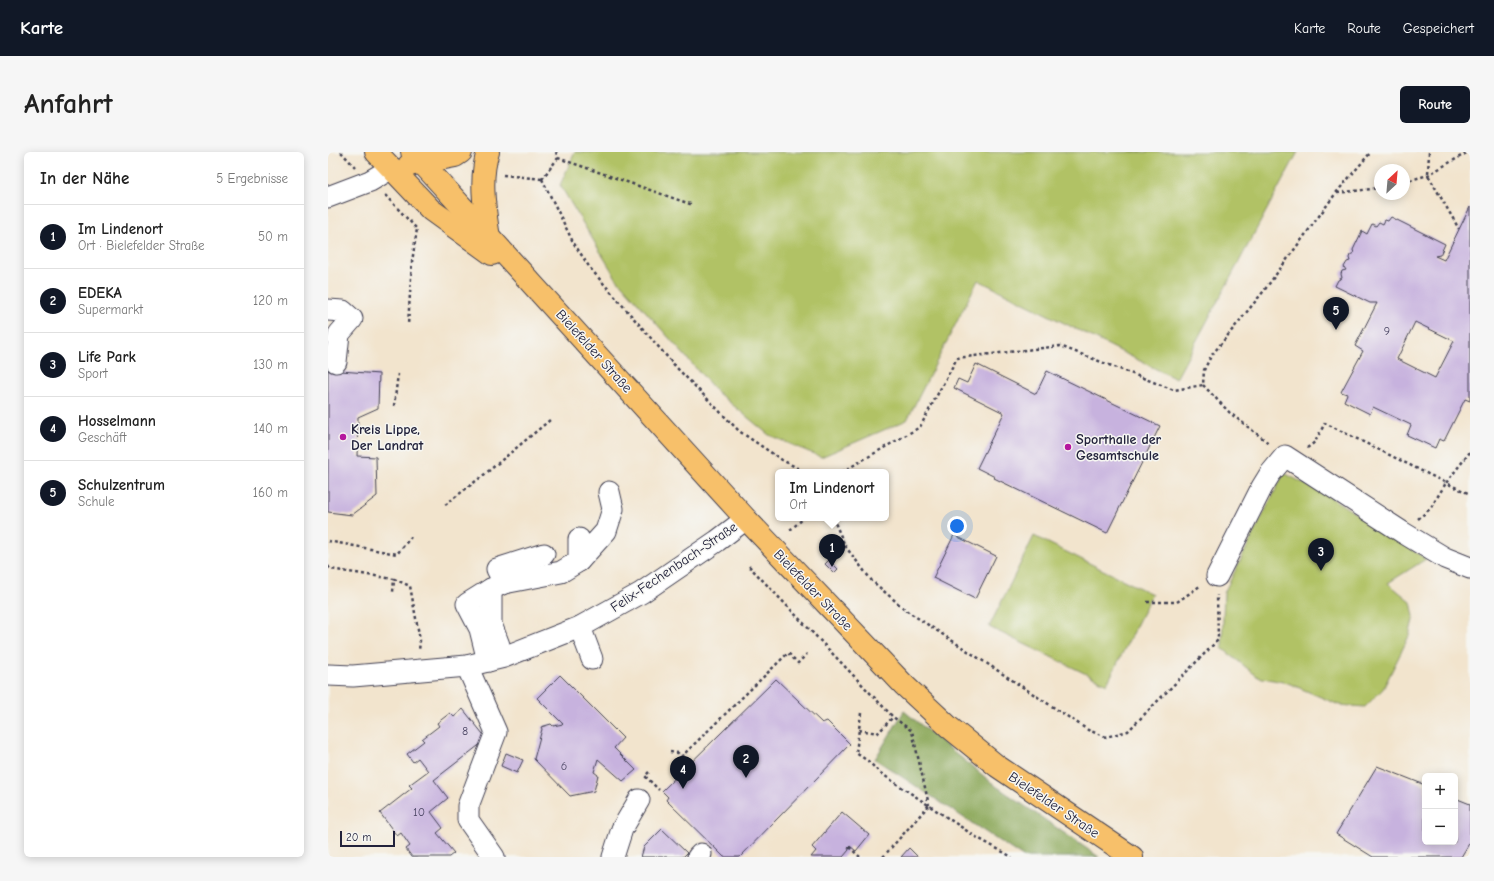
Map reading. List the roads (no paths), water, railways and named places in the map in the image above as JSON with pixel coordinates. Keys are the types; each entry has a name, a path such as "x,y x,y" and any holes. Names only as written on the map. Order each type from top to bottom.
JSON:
{"main road":[{"name":"Bielefelder Straße","path":"376,152 431,210 530,282"},
{"path":"392,168 415,156 455,156 461,152"},
{"path":"488,152 484,173 484,205 489,238"},
{"name":"Bielefelder Straße","path":"415,156 746,519 904,685 949,728 997,766 1132,857"}],"street":[{"path":"328,197 370,181 392,168"},
{"path":"328,310 343,311 352,319 339,334 336,362"},
{"path":"1217,576 1262,487 1270,474 1289,458 1402,532 1445,558 1470,568"},
{"path":"496,659 467,604 497,586 561,572 579,561 606,531 613,509 609,492"},
{"name":"Felix-Fechenbach-Straße","path":"328,674 353,676 419,671 467,666 496,659 580,627 641,593 717,541 746,519"},
{"path":"579,539 579,561"},
{"path":"496,659 491,624 497,586 497,569 544,554"},
{"path":"580,627 592,659"},
{"path":"467,666 496,732 468,806 468,820 494,857"},
{"path":"613,857 622,829 639,800"}],"place":[{"name":"Schulzentrum","path":"1336,330"},
{"name":"Kreis Lippe, Der Landrat","path":"343,437"},
{"name":"Sporthalle der Gesamtschule","path":"1068,447"},
{"name":"Im Lindenort","path":"832,567"},
{"name":"Life Park","path":"1321,571"},
{"name":"EDEKA","path":"746,778"},
{"name":"Hosselmann","path":"683,789"}]}
